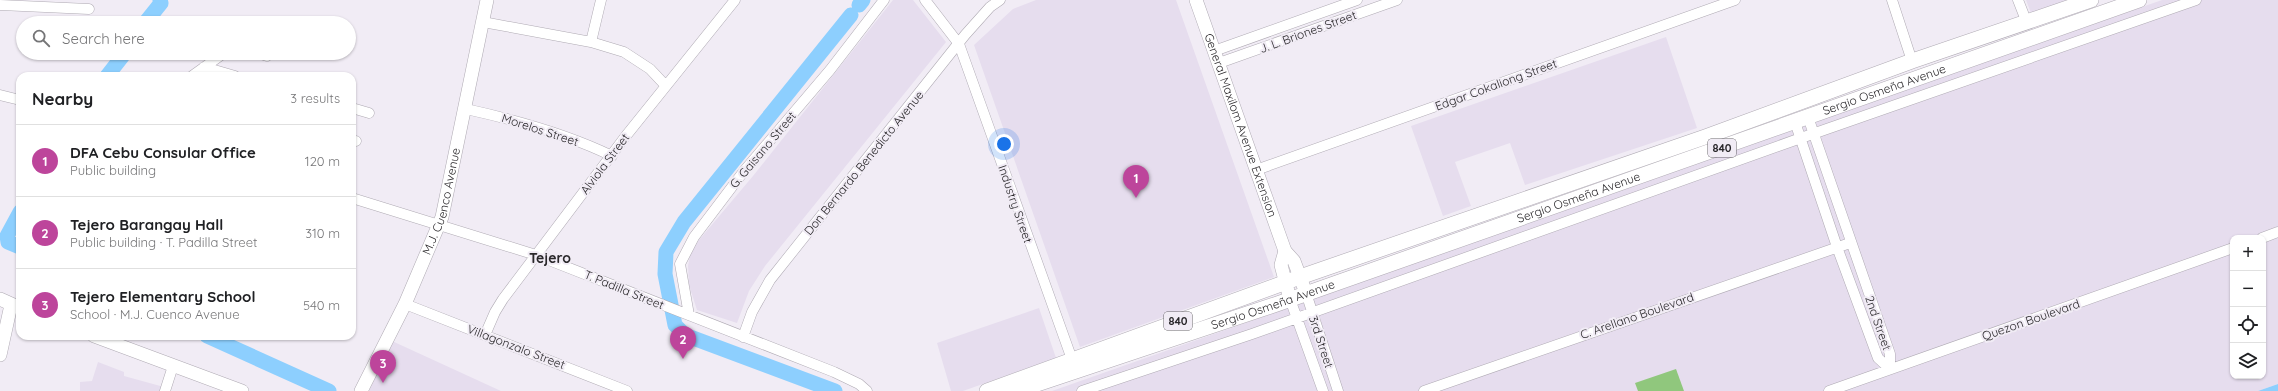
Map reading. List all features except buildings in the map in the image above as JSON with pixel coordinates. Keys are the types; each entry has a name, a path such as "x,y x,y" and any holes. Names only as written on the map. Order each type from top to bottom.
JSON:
{"highway":[{"name":"Sergio Osmeña Avenue","path":"1016,391 1074,365 1284,282 1705,137 1912,61 2091,0"},
{"name":"Sergio Osmeña Avenue","path":"987,391 1290,299 2139,0"}],"main road":[{"name":"M.J. Cuenco Avenue","path":"361,391 405,304 439,225 466,109 487,0"},
{"name":"General Maxilom Avenue Extension","path":"1196,0 1285,251 1294,261 1306,293"},
{"name":"General Maxilom Avenue Extension","path":"1285,251 1281,265 1284,282 1290,299"},
{"path":"0,355 10,304"},
{"path":"105,340 242,391"}],"street":[{"path":"591,42 601,0"},
{"name":"Alviola Street","path":"485,335 499,305 536,255 666,86 735,0"},
{"name":"G. Gaisano Street","path":"689,315 680,264 694,237 744,171 830,70 884,0"},
{"name":"Industry Street","path":"925,0 959,44 1074,365"},
{"name":"Don Bernardo Benedicto Avenue","path":"743,337 752,312 770,280 986,11 1000,0"},
{"name":"J. L. Briones Street","path":"1216,57 1358,0"},
{"name":"J. L. Briones Street","path":"1216,57 1394,0"},
{"name":"Edgar Cokaliong Street","path":"1256,170 1735,0"},
{"path":"1892,0 1912,61"},
{"path":"2018,0 2027,23"},
{"path":"1082,391 1312,313 1814,133 2196,0"},
{"path":"0,5 90,9"},
{"path":"483,22 591,42 618,50 635,57 655,73 666,86"},
{"path":"2032,38 2038,55"},
{"path":"197,72 214,60"},
{"path":"204,67 221,72"},
{"path":"0,95 16,99"},
{"path":"356,109 370,113"},
{"name":"Morelos Street","path":"466,109 532,126 594,147 612,156"},
{"name":"2nd Street","path":"1802,119 1814,133 1850,243 1890,354 1890,369"},
{"name":"2nd Street","path":"1802,119 1801,138 1837,247 1878,358 1890,369"},
{"name":"T. Padilla Street","path":"356,199 536,255 834,372 859,384 867,391"},
{"path":"2266,236 2278,232"},
{"name":"C. Arellano Boulevard","path":"1424,391 1850,243"},
{"name":"Quezon Boulevard","path":"1828,391 2230,249"},
{"name":"3rd Street","path":"1306,293 1338,391"},
{"name":"3rd Street","path":"1290,299 1323,391"},
{"name":"Villagonzalo Street","path":"405,304 627,391"},
{"path":"165,391 173,366"}],"shaded area":[{"path":"893,0 913,0 946,42 765,266 749,291 737,323 697,310 689,285 688,266 690,255 699,240 753,176"},
{"path":"1036,0 1176,0 1274,277 1080,347 974,45 1013,9"},
{"path":"2026,0 2068,0 2031,13"},
{"path":"2162,0 2278,0 2278,384 2258,391 1052,391"},
{"path":"1666,37 1697,128 1525,185 1510,143 1455,162 1471,206 1443,216 1411,126"},
{"path":"1039,308 1056,358 963,391 951,391 937,343"},
{"path":"392,341 501,391 369,391"},
{"path":"98,362 124,372 124,376 164,387 162,391 80,391 80,382 92,381"}],"green space":[{"path":"1676,369 1684,391 1638,391 1635,383"}],"water":[{"path":"2278,384 2278,391 2258,391"}],"waterway":[{"path":"151,16 161,3 160,0"},
{"path":"859,5 863,0"},
{"path":"835,391 685,335 675,325 665,274 666,252 684,222 851,15"},
{"path":"110,72 120,60"},
{"path":"16,219 7,236 8,242 16,245"},
{"path":"216,340 329,391"}],"place":[{"name":"DFA Cebu Consular Office","path":"1136,198"},
{"name":"Tejero Barangay Hall","path":"683,359"},
{"name":"Tejero Elementary School","path":"383,383"}],"district":[{"name":"Tejero","path":"550,258"}]}
